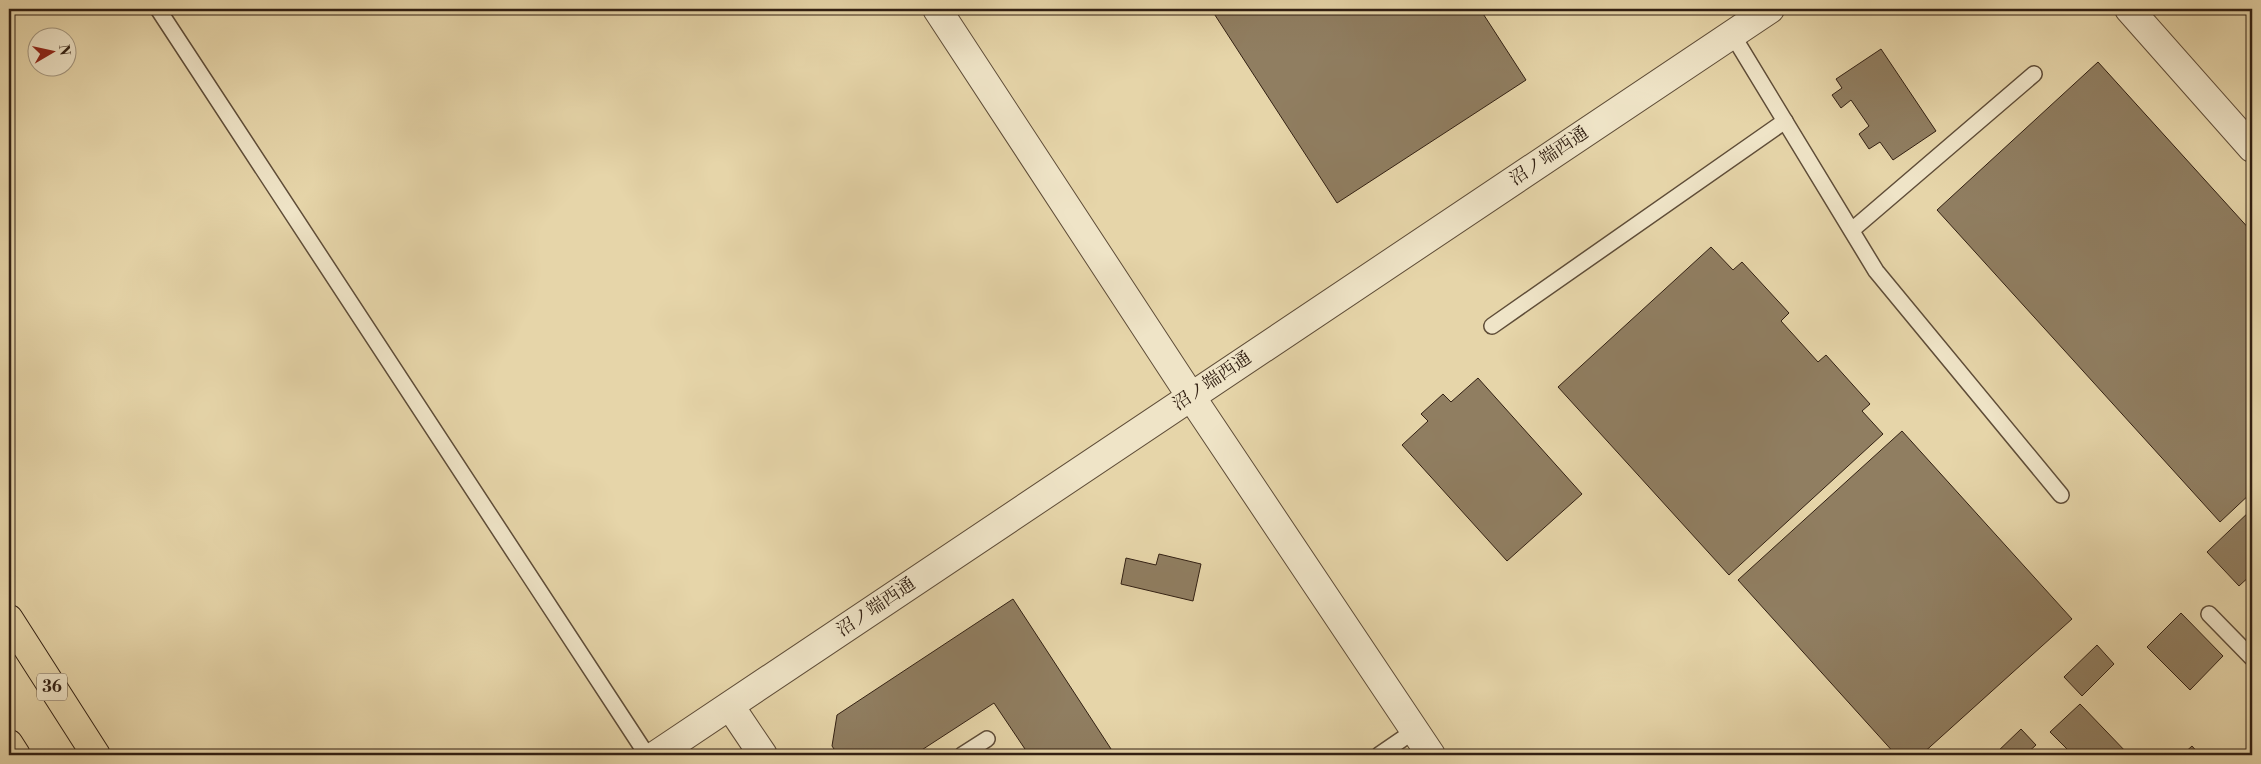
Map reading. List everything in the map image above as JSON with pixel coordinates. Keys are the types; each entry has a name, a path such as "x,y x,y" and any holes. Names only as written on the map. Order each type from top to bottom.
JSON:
{"highway":[{"name":"36","path":"9,620 96,755"},
{"path":"9,744 16,755"}],"street":[{"path":"937,9 1190,395 1430,755"},
{"name":"沼ノ端西通","path":"656,755 1190,395 1770,9"},
{"path":"2129,9 2252,148"},
{"path":"730,706 763,755"}],"lane":[{"path":"158,9 648,755"},
{"path":"1732,34 1876,271 2061,495"},
{"path":"1852,230 2034,74"},
{"path":"1492,326 1785,120"},
{"path":"2209,614 2252,658"},
{"path":"1379,755 1414,731"},
{"path":"962,755 987,739"}],"building":[{"path":"1211,9 1480,9 1526,80 1337,203"},
{"path":"1881,49 1936,131 1893,160 1880,142 1869,149 1859,134 1869,126 1851,100 1841,108 1832,95 1842,88 1836,79"},
{"path":"2098,62 2252,232 2252,492 2220,522 1937,210"},
{"path":"1711,247 1733,270 1742,262 1789,313 1781,321 1818,362 1826,355 1870,404 1862,411 1883,434 1729,575 1558,387"},
{"path":"1478,378 1582,494 1507,561 1402,445 1428,421 1421,414 1443,394 1451,402"},
{"path":"1902,431 2072,619 1921,755 1896,755 1738,580"},
{"path":"2252,509 2252,574 2239,586 2207,552"},
{"path":"1159,554 1201,564 1193,601 1121,584 1126,558 1156,565"},
{"path":"1013,599 1113,752 1108,755 1029,755 994,703 914,755 838,755 832,746 837,715"},
{"path":"2181,613 2223,656 2190,690 2147,647"},
{"path":"2097,645 2114,664 2082,696 2064,677"},
{"path":"2080,704 2129,755 2073,755 2050,732"},
{"path":"2021,729 2036,745 2025,755 1994,755"},
{"path":"2192,746 2200,755 2182,755"}]}
